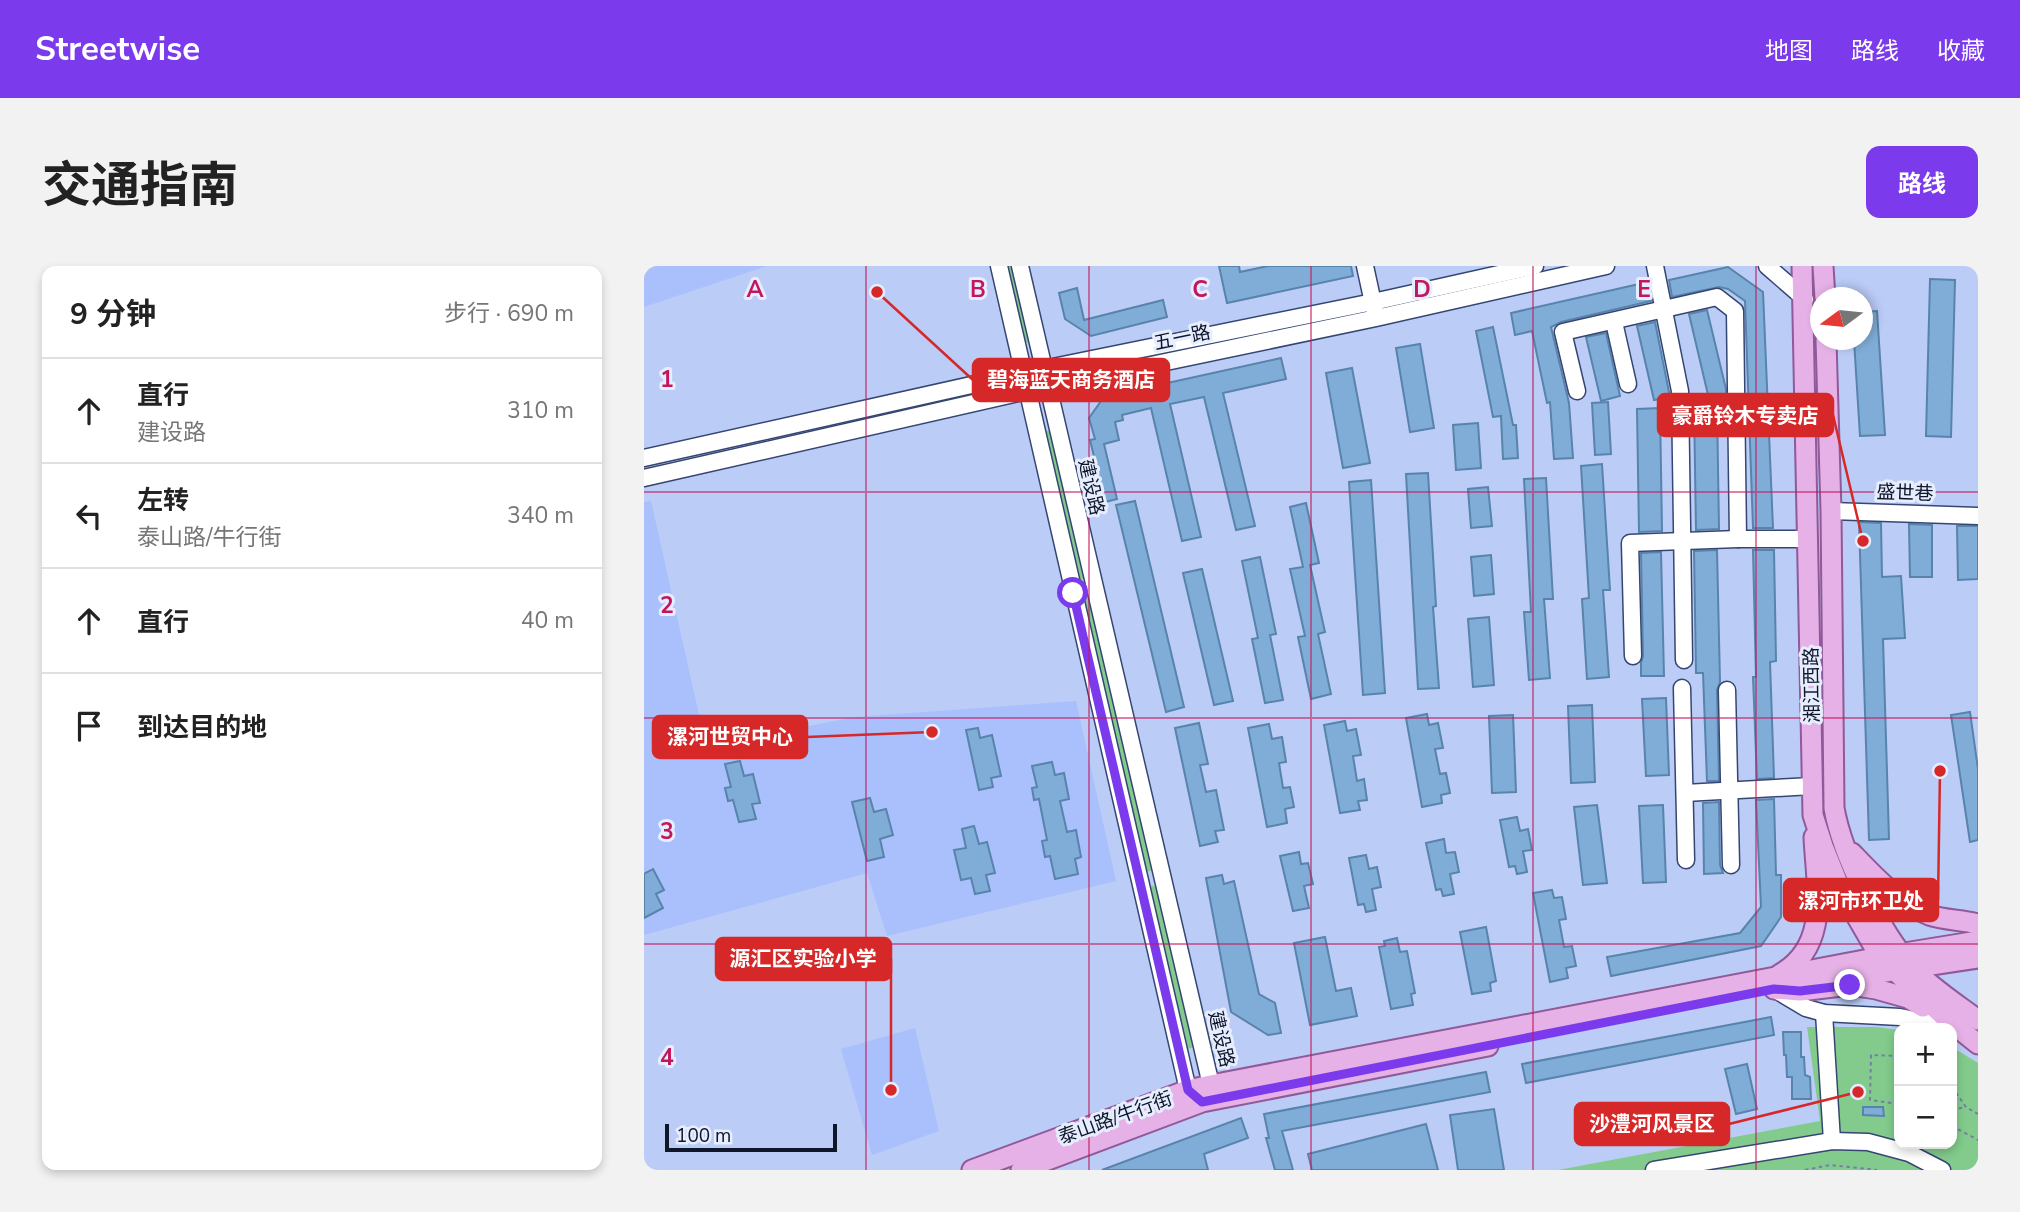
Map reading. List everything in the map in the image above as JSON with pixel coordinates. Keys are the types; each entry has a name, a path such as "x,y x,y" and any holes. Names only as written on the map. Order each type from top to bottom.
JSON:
{"main road":[{"name":"湘江西路","path":"1802,266 1805,299 1813,815 1839,886 1896,962 1948,1020 1978,1044"},
{"path":"1823,266 1824,287"},
{"name":"湘江西路","path":"1826,350 1834,808 1837,827 1896,962 1978,1020"},
{"path":"1774,983 1795,966 1814,936 1817,914 1813,815"},
{"path":"1845,846 1887,890 1908,904 1931,915 1978,924"},
{"path":"1896,962 1978,941"},
{"path":"1896,962 1978,958"},
{"name":"泰山路/牛行街","path":"972,1170 1200,1092 1896,962"},
{"path":"1774,983 1800,991 1850,985 1876,989 1908,998 1948,1020"},
{"name":"泰山路/牛行街","path":"1021,1170 1200,1092"}],"street":[{"path":"999,266 1140,881 1200,1092"},
{"name":"建设路","path":"1020,266 1162,876 1200,1092"},
{"path":"1365,266 1375,310"},
{"name":"五一路","path":"644,478 1375,310 1535,266"},
{"name":"五一路","path":"644,458 1043,369 1606,266"},
{"path":"1655,266 1679,391 1684,660"},
{"path":"1767,266 1805,299"},
{"path":"1826,287 1830,266"},
{"path":"1577,391 1563,332 1717,297 1735,311 1738,539"},
{"path":"1614,322 1628,383"},
{"name":"盛世巷","path":"1831,510 1978,516"},
{"path":"1633,656 1630,543 1808,539"},
{"path":"1073,593 1094,587"},
{"path":"1682,688 1686,860"},
{"path":"1727,690 1731,865"},
{"path":"1685,793 1812,786"},
{"path":"1140,881 1162,876"},
{"path":"1774,983 1806,1008 1824,1013 1877,1015 1923,1022 1948,1020"},
{"path":"1824,1013 1832,1141"},
{"path":"1654,1170 1832,1141 1868,1142 1909,1153 1942,1170"}],"path":[{"path":"1894,1055 1871,1055 1870,1101 1894,1103"},
{"path":"1957,1094 1966,1107 1978,1114"},
{"path":"1957,1109 1966,1107"},
{"path":"1957,1129 1978,1140"},
{"path":"1805,1170 1830,1165 1877,1170"}],"shaded area":[{"path":"644,266 767,266 644,307"},
{"path":"651,501 706,746 855,717 1076,701 1116,881 887,936 867,873 644,935 644,502"},
{"path":"915,1028 939,1131 872,1155 841,1049"}],"green space":[{"path":"1006,266 1014,266 1031,342 1023,343"},
{"path":"1052,430 1087,578 1078,580 1043,432"},
{"path":"1091,598 1154,870 1145,872 1083,600"},
{"path":"1158,885 1195,1047 1186,1049 1149,887"},
{"path":"1807,1027 1894,1029 1894,1149 1957,1149 1957,1050 1978,1063 1978,1170 1558,1170 1820,1121"}],"building":[{"path":"1219,266 1239,266 1240,272 1268,266 1351,266 1353,276 1227,303"},
{"path":"1728,267 1763,292 1773,528 1753,528 1745,301 1728,289 1719,287 1672,297 1669,280"},
{"path":"1930,279 1955,280 1951,437 1926,436"},
{"path":"1648,282 1651,301 1561,322 1551,327 1569,403 1573,458 1554,459 1550,402 1547,403 1532,331 1515,335 1511,313"},
{"path":"1077,288 1084,320 1163,300 1167,317 1091,336 1065,319 1059,293"},
{"path":"1707,310 1726,389 1726,395 1709,399 1689,314"},
{"path":"1873,311 1877,311 1885,435 1860,436 1855,350 1873,350"},
{"path":"1655,322 1670,397 1654,400 1637,326"},
{"path":"1493,327 1513,425 1516,425 1518,458 1503,459 1501,416 1493,417 1476,331"},
{"path":"1606,333 1620,396 1601,401 1586,337"},
{"path":"1420,344 1434,428 1410,432 1396,348"},
{"path":"1281,358 1286,379 1223,393 1255,526 1236,530 1204,397 1170,404 1201,537 1182,541 1151,408 1122,415 1123,420 1115,422 1119,440 1104,444 1117,499 1105,502 1090,440 1095,439 1089,418 1104,397"},
{"path":"1352,368 1370,463 1343,468 1326,373"},
{"path":"1608,402 1611,454 1595,455 1592,403"},
{"path":"1694,406 1717,406 1719,529 1696,530"},
{"path":"1660,408 1662,531 1639,532 1637,409"},
{"path":"1478,423 1481,468 1456,470 1453,425"},
{"path":"1602,464 1610,590 1603,590 1609,677 1587,679 1582,599 1589,598 1581,466"},
{"path":"1428,473 1439,688 1418,689 1406,474"},
{"path":"1546,478 1553,599 1544,599 1550,678 1529,680 1524,612 1531,612 1524,479"},
{"path":"1371,480 1385,693 1363,695 1349,482"},
{"path":"1488,487 1492,526 1471,528 1468,489"},
{"path":"1135,501 1184,707 1166,712 1116,505"},
{"path":"1306,503 1319,563 1310,565 1325,632 1318,634 1331,694 1311,699 1298,637 1305,636 1290,569 1303,567 1290,507"},
{"path":"1859,522 1881,523 1882,577 1901,576 1905,638 1883,639 1889,839 1869,840"},
{"path":"1909,524 1932,525 1932,577 1910,577"},
{"path":"1957,526 1978,526 1978,579 1958,580"},
{"path":"1717,550 1719,781 1707,781 1703,673 1696,673 1694,551"},
{"path":"1753,550 1774,550 1776,661 1770,662 1774,778 1757,779 1753,677 1756,677"},
{"path":"1661,552 1664,676 1641,676 1641,553"},
{"path":"1491,555 1494,594 1474,596 1471,557"},
{"path":"1260,557 1276,634 1270,635 1283,700 1265,703 1252,639 1258,638 1242,561"},
{"path":"1202,569 1233,701 1214,705 1183,573"},
{"path":"1489,617 1494,685 1473,687 1468,619"},
{"path":"1666,698 1669,775 1646,776 1642,699"},
{"path":"1592,705 1595,782 1571,783 1568,706"},
{"path":"1970,712 1978,769 1978,840 1970,842 1951,715"},
{"path":"1427,714 1429,725 1438,723 1443,748 1435,749 1440,774 1446,773 1450,793 1441,795 1442,803 1422,807 1406,718"},
{"path":"1513,715 1516,792 1492,793 1489,716"},
{"path":"1345,721 1347,731 1356,729 1361,755 1353,756 1357,781 1364,779 1367,800 1358,801 1360,810 1340,813 1324,725"},
{"path":"1199,723 1208,764 1200,765 1206,792 1216,790 1224,830 1215,831 1218,842 1200,846 1175,728"},
{"path":"1269,724 1272,739 1282,737 1286,762 1279,763 1283,788 1290,787 1294,807 1285,809 1287,823 1267,827 1248,728"},
{"path":"978,728 980,738 992,735 1001,776 991,778 993,787 979,790 966,730"},
{"path":"740,761 744,776 753,774 760,803 752,804 756,819 739,822 733,800 728,801 725,788 731,787 725,764"},
{"path":"1052,762 1055,775 1064,773 1069,799 1060,801 1067,832 1076,830 1081,857 1075,859 1078,874 1055,879 1050,856 1045,857 1042,841 1047,840 1039,799 1034,800 1032,788 1037,787 1032,766"},
{"path":"870,798 874,812 886,809 893,835 880,839 884,857 867,861 852,802"},
{"path":"1774,799 1776,875 1781,875 1781,917 1761,946 1611,976 1607,957 1740,933 1761,907 1756,800"},
{"path":"1719,802 1720,865 1723,873 1704,874 1703,803"},
{"path":"1597,805 1607,883 1583,885 1574,807"},
{"path":"1663,805 1666,882 1643,883 1639,806"},
{"path":"1517,817 1520,831 1528,829 1532,850 1523,851 1527,872 1517,874 1515,866 1509,867 1500,820"},
{"path":"974,826 979,844 987,842 995,873 986,875 990,891 975,894 971,878 961,880 954,850 966,848 962,829"},
{"path":"1444,839 1446,853 1455,852 1459,872 1450,874 1454,894 1443,896 1441,889 1436,890 1426,843"},
{"path":"1299,852 1301,864 1308,863 1313,884 1304,886 1309,908 1293,911 1280,856"},
{"path":"1366,855 1369,869 1377,867 1381,887 1372,889 1376,910 1366,912 1364,904 1358,905 1349,858"},
{"path":"653,869 664,890 656,894 663,908 644,918 644,874"},
{"path":"1222,875 1224,884 1234,881 1259,994 1275,1003 1281,1033 1268,1035 1231,1012 1206,878"},
{"path":"1552,890 1554,898 1562,897 1566,919 1559,920 1564,947 1572,946 1576,966 1566,968 1568,978 1550,982 1533,893"},
{"path":"1486,927 1496,981 1490,983 1491,991 1472,994 1460,932"},
{"path":"1325,937 1336,991 1351,988 1357,1016 1310,1025 1294,943"},
{"path":"1397,938 1400,952 1407,951 1415,993 1411,994 1413,1005 1391,1009 1379,947 1385,946 1384,941"},
{"path":"1771,1017 1774,1035 1526,1083 1522,1064"},
{"path":"1783,1032 1801,1032 1801,1057 1804,1057 1805,1075 1810,1077 1811,1099 1792,1099 1792,1077 1787,1077"},
{"path":"1747,1064 1757,1109 1736,1114 1725,1069"},
{"path":"1486,1072 1490,1092 1282,1131 1293,1170 1275,1170 1266,1138 1269,1138 1264,1114"},
{"path":"1863,1107 1883,1107 1884,1116 1863,1115"},
{"path":"1494,1109 1504,1170 1458,1170 1450,1115"},
{"path":"1241,1118 1248,1138 1204,1154 1208,1170 1102,1170"},
{"path":"1426,1124 1438,1170 1312,1170 1308,1154"}],"place":[{"name":"碧海蓝天商务酒店","path":"877,292"},
{"name":"豪爵铃木专卖店","path":"1863,541"},
{"name":"漯河世贸中心","path":"932,732"},
{"name":"漯河市环卫处","path":"1940,771"},
{"name":"源汇区实验小学","path":"891,1090"},
{"name":"沙澧河风景区","path":"1858,1092"}],"route":[{"path":"1073,593 1188,1090 1202,1102 1774,989 1800,991 1850,985"}]}
